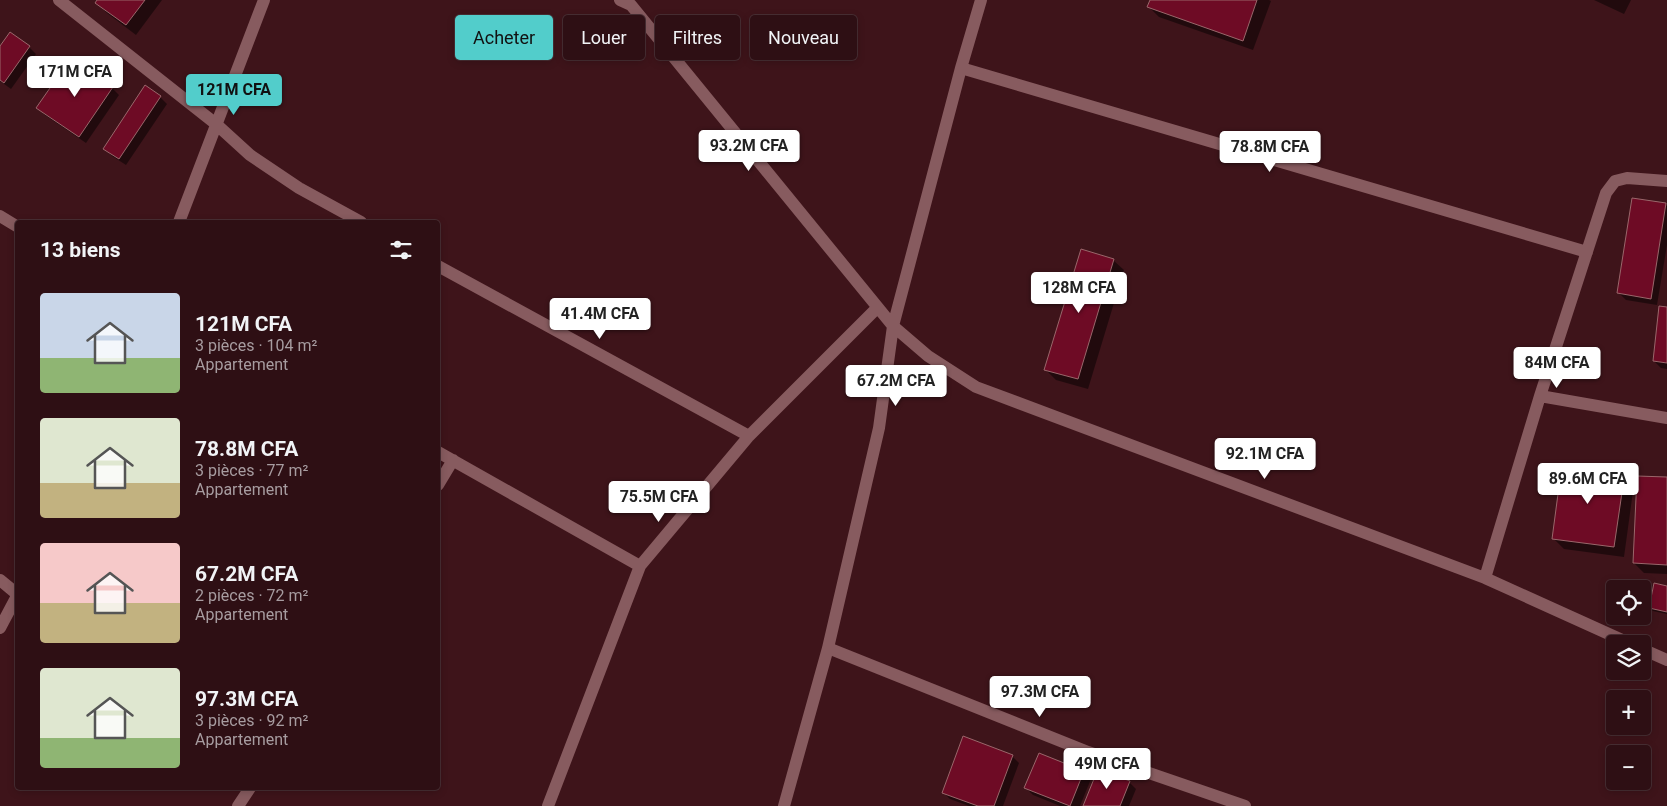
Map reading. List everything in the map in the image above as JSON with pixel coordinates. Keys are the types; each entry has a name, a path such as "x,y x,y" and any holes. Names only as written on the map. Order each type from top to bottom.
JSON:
{"street":[{"path":"59,0 216,124 250,155 300,188 356,220"},
{"path":"180,220 264,0"},
{"path":"784,806 828,648 879,428 893,326 961,68 981,0"},
{"path":"628,2 893,326 928,356 976,387 1485,578 1610,635"},
{"path":"961,68 1587,252"},
{"path":"1485,578 1540,396 1606,193 1615,181 1627,178 1667,181"},
{"path":"0,216 15,224"},
{"path":"440,267 749,436"},
{"path":"548,806 640,566 749,436 877,308"},
{"path":"1540,396 1667,418"},
{"path":"440,453 640,566"},
{"path":"440,481 453,460"},
{"path":"0,580 15,592"},
{"path":"0,628 15,598"},
{"path":"828,648 1088,752 1245,806"},
{"path":"1651,653 1667,660"},
{"path":"238,806 249,790"}],"building":[{"path":"97,0 145,0 126,25 95,3"},
{"path":"1150,0 1257,0 1243,41 1147,7"},
{"path":"10,32 30,46 4,83 0,80 0,46"},
{"path":"71,58 113,87 79,137 36,108"},
{"path":"145,85 161,96 119,159 103,149"},
{"path":"1632,198 1666,203 1651,299 1617,293"},
{"path":"1081,249 1114,259 1078,379 1044,370"},
{"path":"1659,306 1667,307 1667,363 1653,361"},
{"path":"1562,464 1625,472 1614,547 1552,539"},
{"path":"1637,476 1667,477 1667,565 1633,563"},
{"path":"1654,583 1667,586 1667,612 1651,608"},
{"path":"963,736 1013,755 994,806 978,806 942,793"},
{"path":"1039,753 1084,771 1070,806 1024,788"},
{"path":"1098,769 1130,781 1120,806 1083,806"}]}
